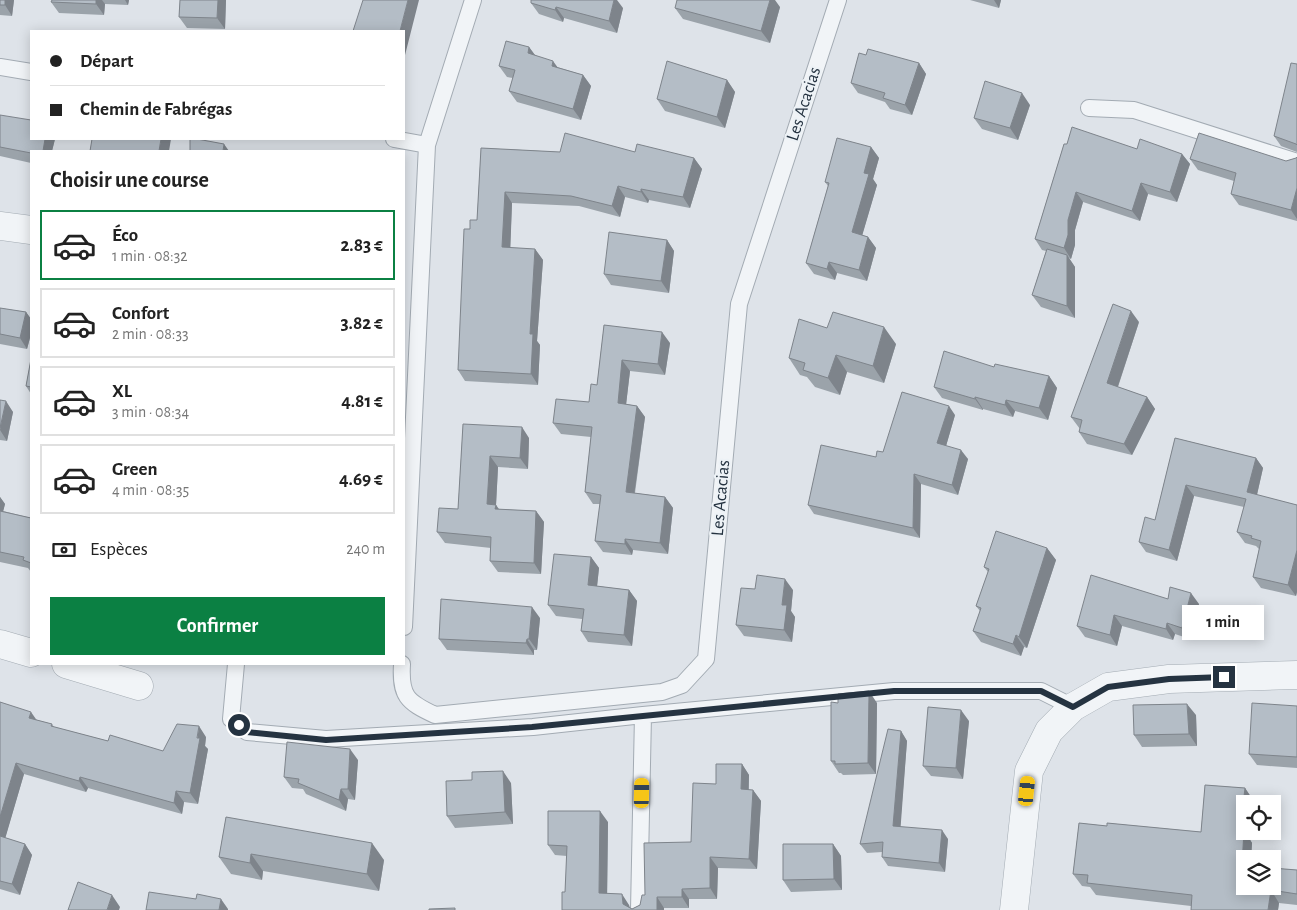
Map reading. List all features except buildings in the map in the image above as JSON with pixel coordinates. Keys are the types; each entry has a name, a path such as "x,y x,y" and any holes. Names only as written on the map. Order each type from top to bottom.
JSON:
{"street":[{"path":"0,226 30,230"},
{"path":"0,644 30,653"},
{"path":"69,665 139,686"},
{"path":"1014,910 1029,771 1048,732 1073,707 1108,687 1169,679 1297,675"}],"lane":[{"path":"405,606 427,145 473,0"},
{"name":"Les Acacias","path":"402,665 401,682 411,704 435,715 662,692 682,685 706,659 739,304 838,0"},
{"path":"0,66 30,72"},
{"path":"1089,108 1134,110 1297,162"},
{"path":"400,140 427,145"},
{"path":"236,665 231,719 247,732 326,740 532,727 894,691 1041,691 1073,707"},
{"path":"639,910 643,715"}],"route":[{"path":"239,725 247,732 326,740 532,727 894,691 1041,691 1073,707 1108,687 1169,679 1224,677"}]}
